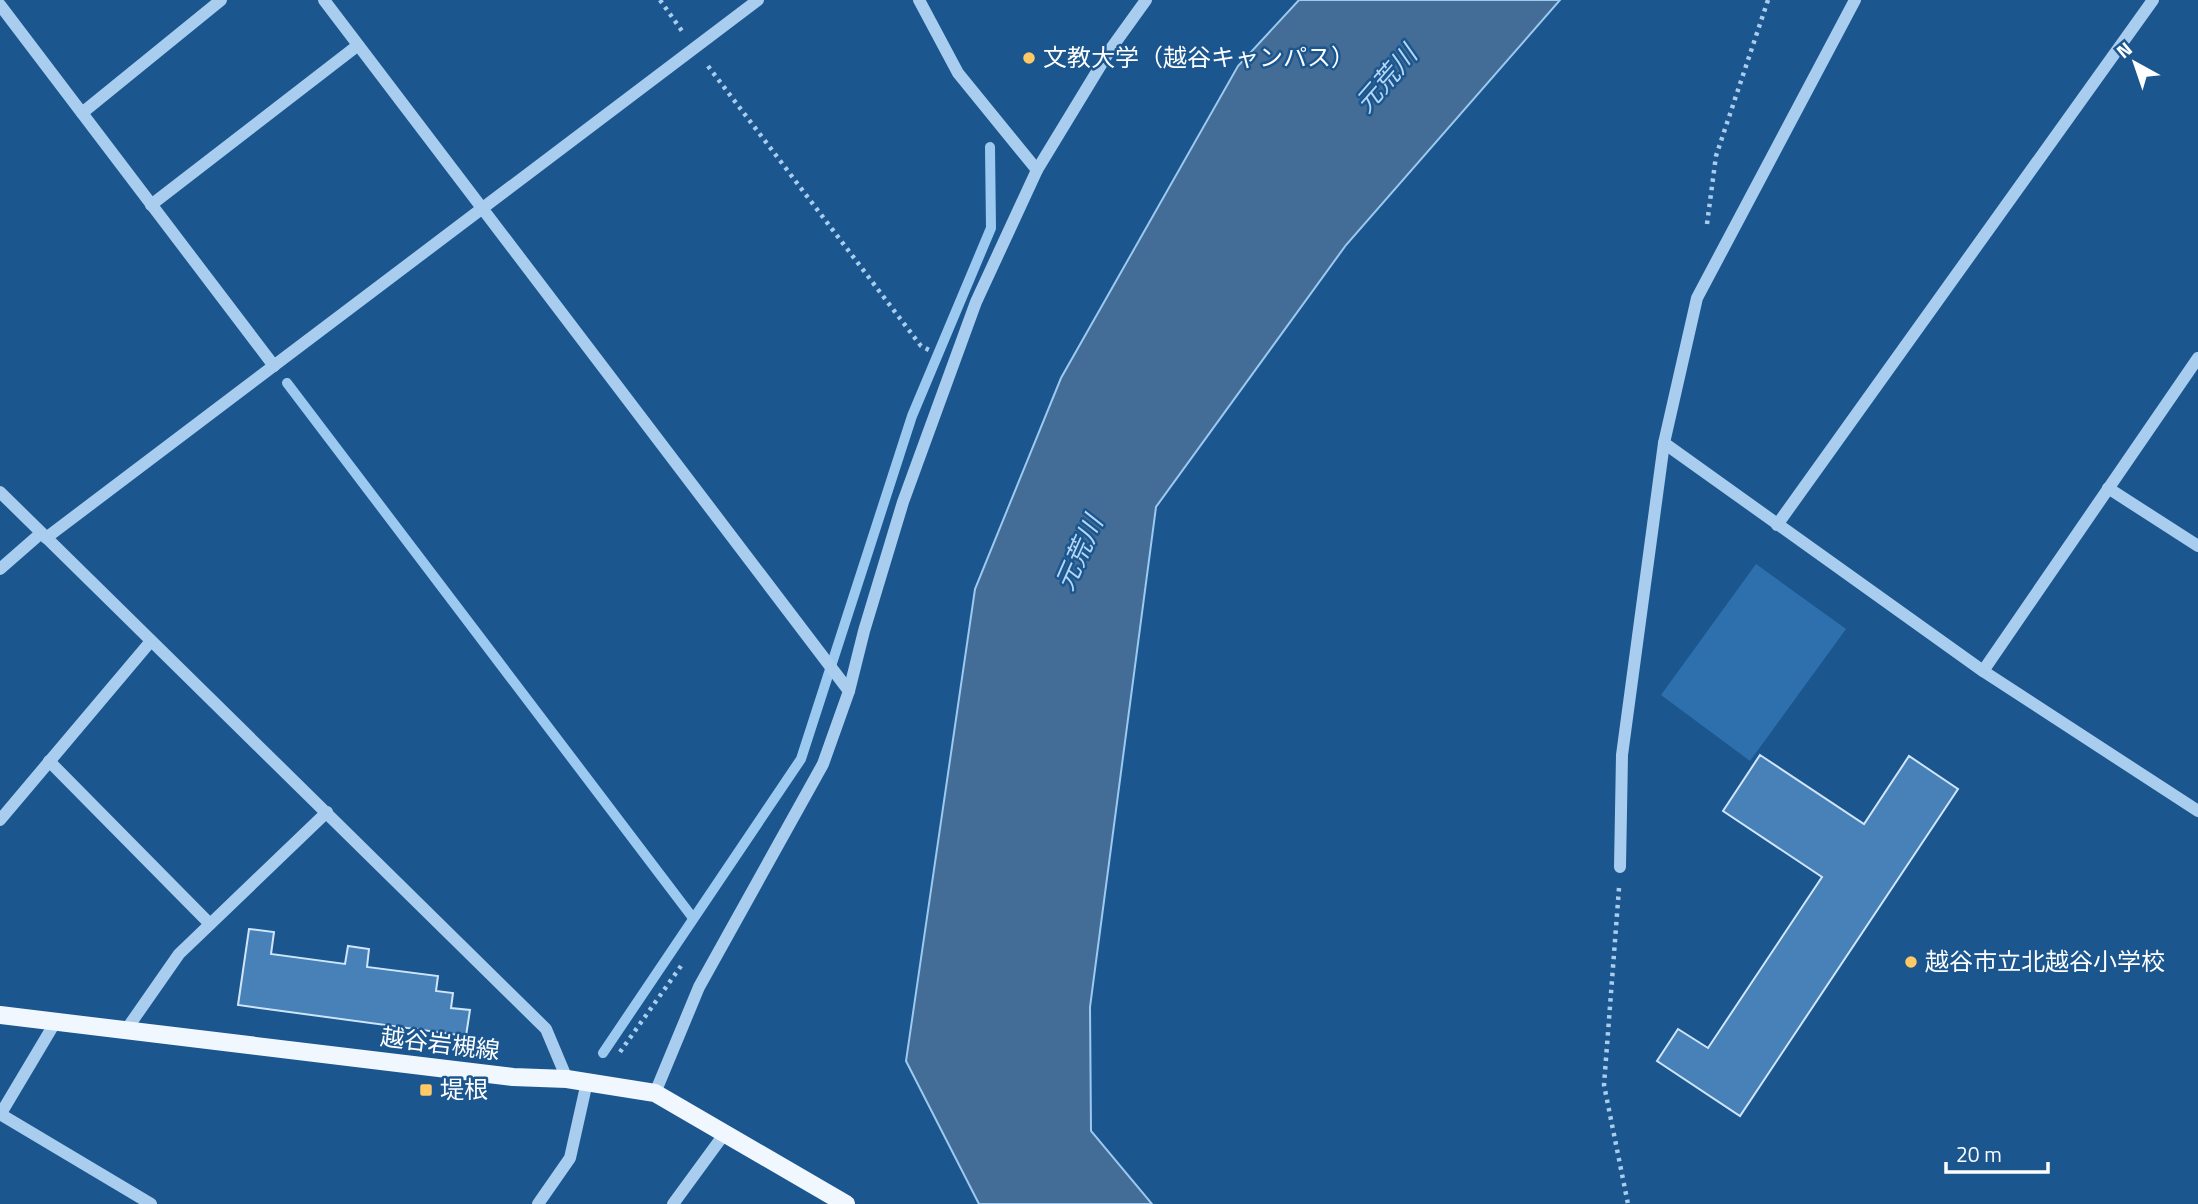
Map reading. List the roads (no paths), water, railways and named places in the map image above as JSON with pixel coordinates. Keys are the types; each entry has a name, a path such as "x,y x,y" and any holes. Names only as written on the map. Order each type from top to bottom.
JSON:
{"main road":[{"name":"越谷岩槻線","path":"0,1015 513,1077 567,1079 655,1093 846,1204"}],"street":[{"path":"5,0 0,4 274,366"},
{"path":"82,113 221,0"},
{"path":"324,0 849,691"},
{"path":"0,569 274,366 481,206 758,0"},
{"path":"919,0 958,73 1037,170"},
{"path":"655,1093 699,987 823,764 849,691 903,502 953,360 1037,170 1110,50 1146,0"},
{"path":"1620,867 1622,755 1664,443 1697,298 1855,0"},
{"path":"1777,525 2153,0"},
{"path":"151,205 357,46"},
{"path":"1983,671 2198,358"},
{"path":"1664,443 1983,671 2198,811"},
{"path":"2108,488 2198,546"},
{"path":"0,492 546,1029 567,1079"},
{"path":"0,820 151,641"},
{"path":"49,761 210,925"},
{"path":"126,1030 179,954 327,812"},
{"path":"56,1021 0,1114 151,1204"},
{"path":"538,1204 570,1158 587,1082"},
{"path":"673,1204 725,1133"}],"water":[{"name":"元荒川","path":"1299,0 1560,0 1346,245 1156,507 1090,1007 1091,1131 1152,1204 979,1204 906,1061 975,589 1061,378 1238,66"}],"waterway":[{"path":"603,1053 801,759 912,416 991,228 990,147"},
{"path":"287,383 693,918"}],"place":[{"name":"文教大学（越谷キャンパス）","path":"1029,58"},
{"name":"越谷市立北越谷小学校","path":"1911,962"},
{"name":"堤根","path":"426,1090"}]}
